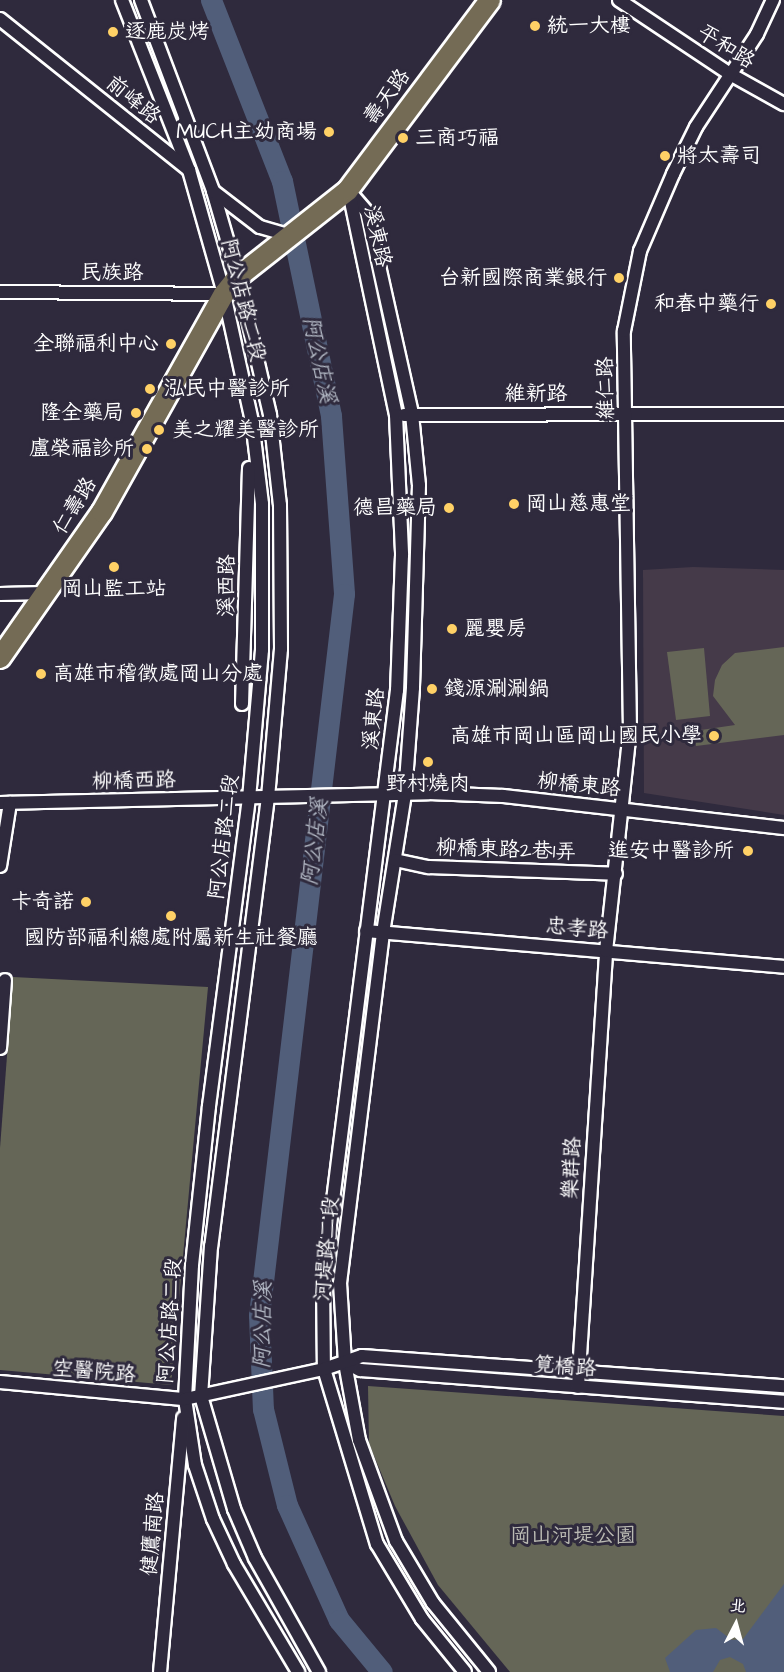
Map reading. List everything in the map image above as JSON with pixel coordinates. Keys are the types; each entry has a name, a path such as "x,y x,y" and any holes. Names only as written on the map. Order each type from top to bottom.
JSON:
{"main road":[{"name":"壽天路","path":"292,236 317,218 348,190 490,0"},
{"name":"仁壽路","path":"0,658 102,512 224,294 238,277 292,236"}],"street":[{"name":"阿公店路二段","path":"122,0 189,170 224,294 252,421 262,504 262,650 249,798 223,989 192,1265 185,1399 195,1465 213,1519 234,1564 295,1668"},
{"name":"阿公店路二段","path":"141,0 213,191 238,277 270,415 280,505 281,649 268,797 211,1246 201,1396 234,1509 255,1558 315,1668"},
{"name":"平和路","path":"619,0 730,74 784,104"},
{"name":"維仁路","path":"616,874 630,731 624,331 640,251 696,127 773,0"},
{"path":"132,24 148,16"},
{"name":"前峰路","path":"0,19 241,213 260,227 292,236"},
{"name":"溪東路","path":"348,190 367,212 412,414 419,485 418,557 405,794"},
{"name":"溪東路","path":"348,190 396,415 402,485 402,566 397,690 386,795"},
{"name":"民族路","path":"0,292 224,294"},
{"name":"維新路","path":"396,415 784,414"},
{"name":"溪西路","path":"242,704 249,468"},
{"path":"0,594 45,593"},
{"name":"柳橋東路","path":"282,797 405,794 503,796 784,828"},
{"name":"河堤路二段","path":"405,794 383,933 340,1283 345,1363 359,1440 396,1541 433,1603 489,1672"},
{"name":"河堤路二段","path":"386,795 366,931 323,1280 324,1369 377,1544 422,1619 465,1672"},
{"name":"柳橋西路","path":"5,803 282,797"},
{"path":"0,866 5,803"},
{"name":"柳橋東路2巷1弄","path":"395,860 429,867 616,874"},
{"name":"樂群路","path":"578,1388 606,951 616,874"},
{"name":"忠孝路","path":"366,931 784,967"},
{"path":"0,1048 5,980"},
{"path":"223,989 243,992"},
{"path":"209,1106 227,1109"},
{"name":"筧橋路","path":"201,1396 324,1369 362,1356 784,1386"},
{"name":"筧橋路","path":"345,1363 360,1370 784,1402"},
{"name":"空醫院路","path":"0,1382 185,1399 201,1396"},
{"name":"健鷹南路","path":"160,1672 185,1399"},
{"path":"295,1668 315,1668"}],"shaded area":[{"name":"高雄市岡山區岡山國民小學","path":"693,567 784,570 784,815 644,793 643,570"}],"green space":[{"path":"784,647 784,735 696,746 694,731 735,725 713,696 715,680 722,665 735,653"},
{"path":"704,648 710,716 676,720 667,652"},
{"path":"13,977 208,987 171,1385 0,1370 0,1148"},
{"name":"岡山河堤公園","path":"368,1386 784,1416 784,1672 510,1672 438,1585 395,1506 369,1444"}],"water":[{"path":"784,1584 784,1672 746,1672 743,1664 730,1657 720,1660 713,1672 670,1672 665,1658 696,1630 716,1628 732,1640 743,1639"}],"waterway":[{"name":"阿公店溪","path":"211,0 282,181 331,416 344,594 259,1315 263,1409 287,1505 339,1620 382,1672"}],"place":[{"name":"統一大樓","path":"535,26"},
{"name":"逐鹿炭烤","path":"113,32"},
{"name":"MUCH主幼商場","path":"329,132"},
{"name":"三商巧福","path":"403,138"},
{"name":"將太壽司","path":"665,156"},
{"name":"台新國際商業銀行","path":"619,278"},
{"name":"和春中藥行","path":"771,304"},
{"name":"全聯福利中心","path":"171,344"},
{"name":"泓民中醫診所","path":"150,389"},
{"name":"隆全藥局","path":"136,413"},
{"name":"美之耀美醫診所","path":"159,430"},
{"name":"盧榮福診所","path":"147,449"},
{"name":"岡山慈惠堂","path":"514,504"},
{"name":"德昌藥局","path":"449,508"},
{"name":"岡山監工站","path":"114,567"},
{"name":"麗嬰房","path":"452,629"},
{"name":"高雄市稽徵處岡山分處","path":"41,674"},
{"name":"錢源涮涮鍋","path":"432,689"},
{"name":"高雄市岡山區岡山國民小學","path":"714,736"},
{"name":"野村燒肉","path":"428,762"},
{"name":"進安中醫診所","path":"748,851"},
{"name":"卡奇諾","path":"86,902"},
{"name":"國防部福利總處附屬新生社餐廳","path":"171,916"}]}
